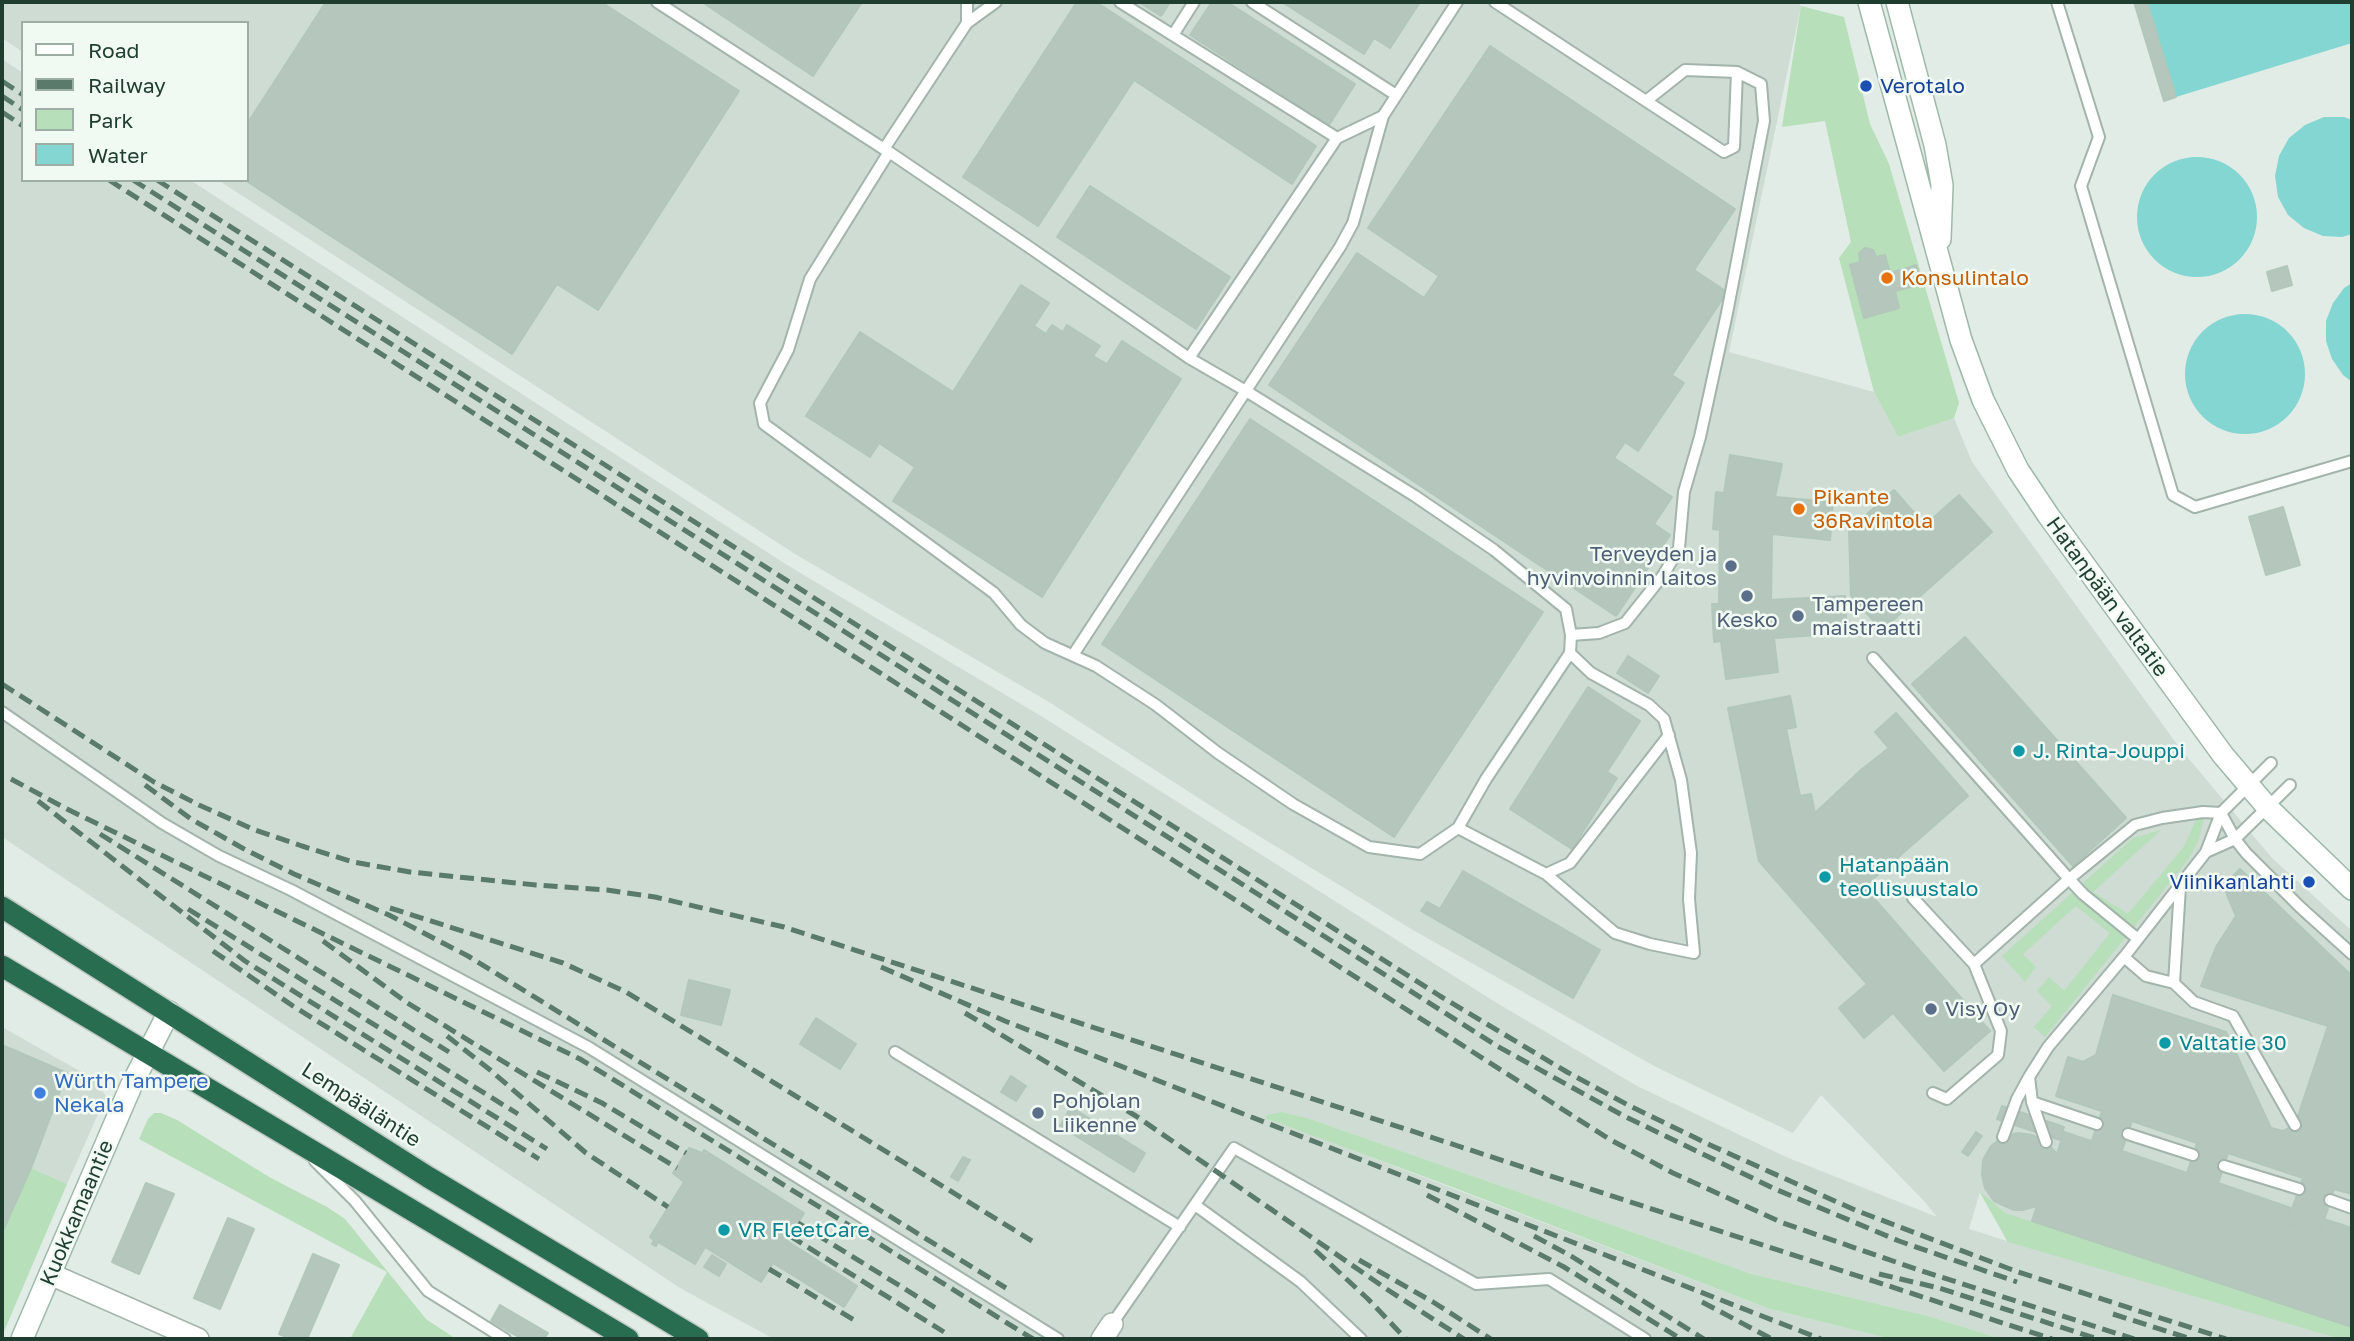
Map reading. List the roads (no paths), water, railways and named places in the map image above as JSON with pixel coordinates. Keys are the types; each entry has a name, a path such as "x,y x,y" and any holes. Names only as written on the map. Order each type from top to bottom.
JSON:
{"highway":[{"name":"Lempääläntie","path":"2,907 488,1214 698,1339"},
{"path":"2,966 628,1339"}],"main road":[{"name":"Hatanpään valtatie","path":"1869,2 1961,340 1983,400 2018,470 2223,755 2268,808 2352,889"},
{"name":"Hatanpään valtatie","path":"1897,2 1938,158 1942,185 1939,258"},
{"name":"Kuokkamaantie","path":"22,1339 148,1053 169,1012"},
{"path":"50,1274 198,1339"}],"lane":[{"path":"657,2 887,150 1189,358 1415,496 1494,550 1566,609 1571,635 1570,653 1486,779 1458,828 1420,854 1369,846 1293,804 1218,753 1156,705 1096,666 1045,643 1021,625 994,593 764,424 760,403 788,350 810,279 887,150 967,23 996,2"},
{"path":"967,2 967,23"},
{"path":"1120,2 1337,138"},
{"path":"1173,35 1194,2"},
{"path":"1252,2 1396,95"},
{"path":"1073,655 1340,247 1353,223 1382,116 1457,2"},
{"path":"1495,2 1724,152 1734,146 1737,72"},
{"path":"2057,2 2099,138 2081,186 2173,495 2195,507 2352,461"},
{"path":"1571,635 1600,633 1625,624 1664,574 1679,548 1684,492 1700,437 1727,313 1764,121 1761,84 1737,72 1685,70 1646,101"},
{"path":"1189,358 1337,138 1382,116"},
{"path":"1458,828 1546,874 1615,933 1694,953 1689,899 1691,853 1681,780 1664,719 1649,705 1591,673 1570,653"},
{"path":"1874,658 2068,879 2138,939"},
{"path":"2,712 162,823 219,856 291,890 588,1047 1058,1339"},
{"path":"1546,874 1570,863 1669,735"},
{"path":"2003,1137 2017,1099 2048,1047 2124,957 2206,852 2221,813 2271,763"},
{"path":"2206,852 2235,839 2290,785"},
{"path":"1974,964 2068,879 2135,825 2203,812 2221,813"},
{"path":"2221,813 2235,839 2300,907 2352,954"},
{"path":"2174,983 2180,886"},
{"path":"1913,898 1974,964 2001,1031 1998,1055 1947,1099 1933,1093"},
{"path":"2124,957 2146,976 2174,983 2194,1002 2233,1016 2295,1125"},
{"path":"895,1052 1180,1227"},
{"path":"2029,1077 2032,1102 2046,1142"},
{"path":"2032,1102 2098,1124"},
{"path":"2127,1134 2193,1155"},
{"path":"289,1135 355,1201 428,1291 505,1339"},
{"path":"1109,1334 1234,1148 1476,1284 1549,1279 1646,1339"},
{"path":"2224,1166 2299,1189"},
{"path":"2330,1200 2352,1208"},
{"path":"1195,1205 1301,1282 1361,1339"}],"water":[{"path":"2147,2 2352,2 2352,43 2176,97"},
{"path":"2324,117 2344,117 2352,120 2352,234 2342,237 2323,236 2304,228 2288,215 2278,197 2275,176 2279,156 2289,138 2305,125"},
{"path":"2197,157 2220,162 2239,175 2252,194 2257,217 2252,240 2239,259 2220,272 2197,277 2174,272 2155,259 2142,240 2137,217 2142,194 2155,175 2174,162"},
{"path":"2352,283 2352,382 2343,375 2332,359 2326,341 2326,321 2333,303 2344,288"},
{"path":"2245,314 2268,319 2287,332 2300,351 2305,374 2300,397 2287,416 2268,429 2245,434 2222,429 2203,416 2190,397 2185,374 2190,351 2203,332 2222,319"}],"railway":[{"path":"2,81 21,94"},
{"path":"2,96 21,109"},
{"path":"2,112 21,125"},
{"path":"112,182 1609,1139 1673,1173 1783,1223 2134,1339"},
{"path":"136,182 1497,1046 1622,1115 1775,1189 1899,1241 2017,1282"},
{"path":"160,182 1440,996 1567,1072 1710,1145 1855,1210 2018,1272 2226,1339"},
{"path":"2,684 154,782 255,830 302,846 353,862 410,872 655,897 784,927 2052,1339"},
{"path":"11,779 67,809 580,1059 1033,1339"},
{"path":"145,785 191,819 246,850 389,915 468,956 1006,1288"},
{"path":"38,801 245,961 547,1149"},
{"path":"100,834 449,1052"},
{"path":"390,908 563,963 626,992 1032,1241"},
{"path":"188,909 518,1114"},
{"path":"323,941 406,1002 677,1168"},
{"path":"213,951 293,1006 539,1159"},
{"path":"881,967 1005,1021 1821,1339"},
{"path":"965,1013 1136,1116 1388,1290 1464,1339"},
{"path":"447,1036 586,1153 668,1207"},
{"path":"537,1072 602,1103 686,1153"},
{"path":"1427,1195 1564,1267 1681,1339"},
{"path":"798,1223 939,1310"},
{"path":"790,1236 944,1332"},
{"path":"1534,1236 1704,1339"},
{"path":"1315,1250 1406,1339"},
{"path":"1359,1260 1491,1339"},
{"path":"769,1269 859,1323"},
{"path":"1879,1274 1939,1288 2098,1339"},
{"path":"1702,1302 1772,1339"},
{"path":"2113,1314 2191,1339"}],"place":[{"name":"Verotalo","path":"1866,86"},
{"name":"Konsulintalo","path":"1887,278"},
{"name":"Pikante 36Ravintola","path":"1799,509"},
{"name":"Terveyden ja hyvinvoinnin laitos","path":"1731,566"},
{"name":"Kesko","path":"1747,596"},
{"name":"Tampereen maistraatti","path":"1798,616"},
{"name":"J. Rinta-Jouppi","path":"2019,751"},
{"name":"Hatanpään teollisuustalo","path":"1825,877"},
{"name":"Viinikanlahti","path":"2309,882"},
{"name":"Visy Oy","path":"1931,1009"},
{"name":"Valtatie 30","path":"2165,1043"},
{"name":"Würth Tampere Nekala","path":"40,1093"},
{"name":"Pohjolan Liikenne","path":"1038,1113"},
{"name":"VR FleetCare","path":"724,1230"}]}
